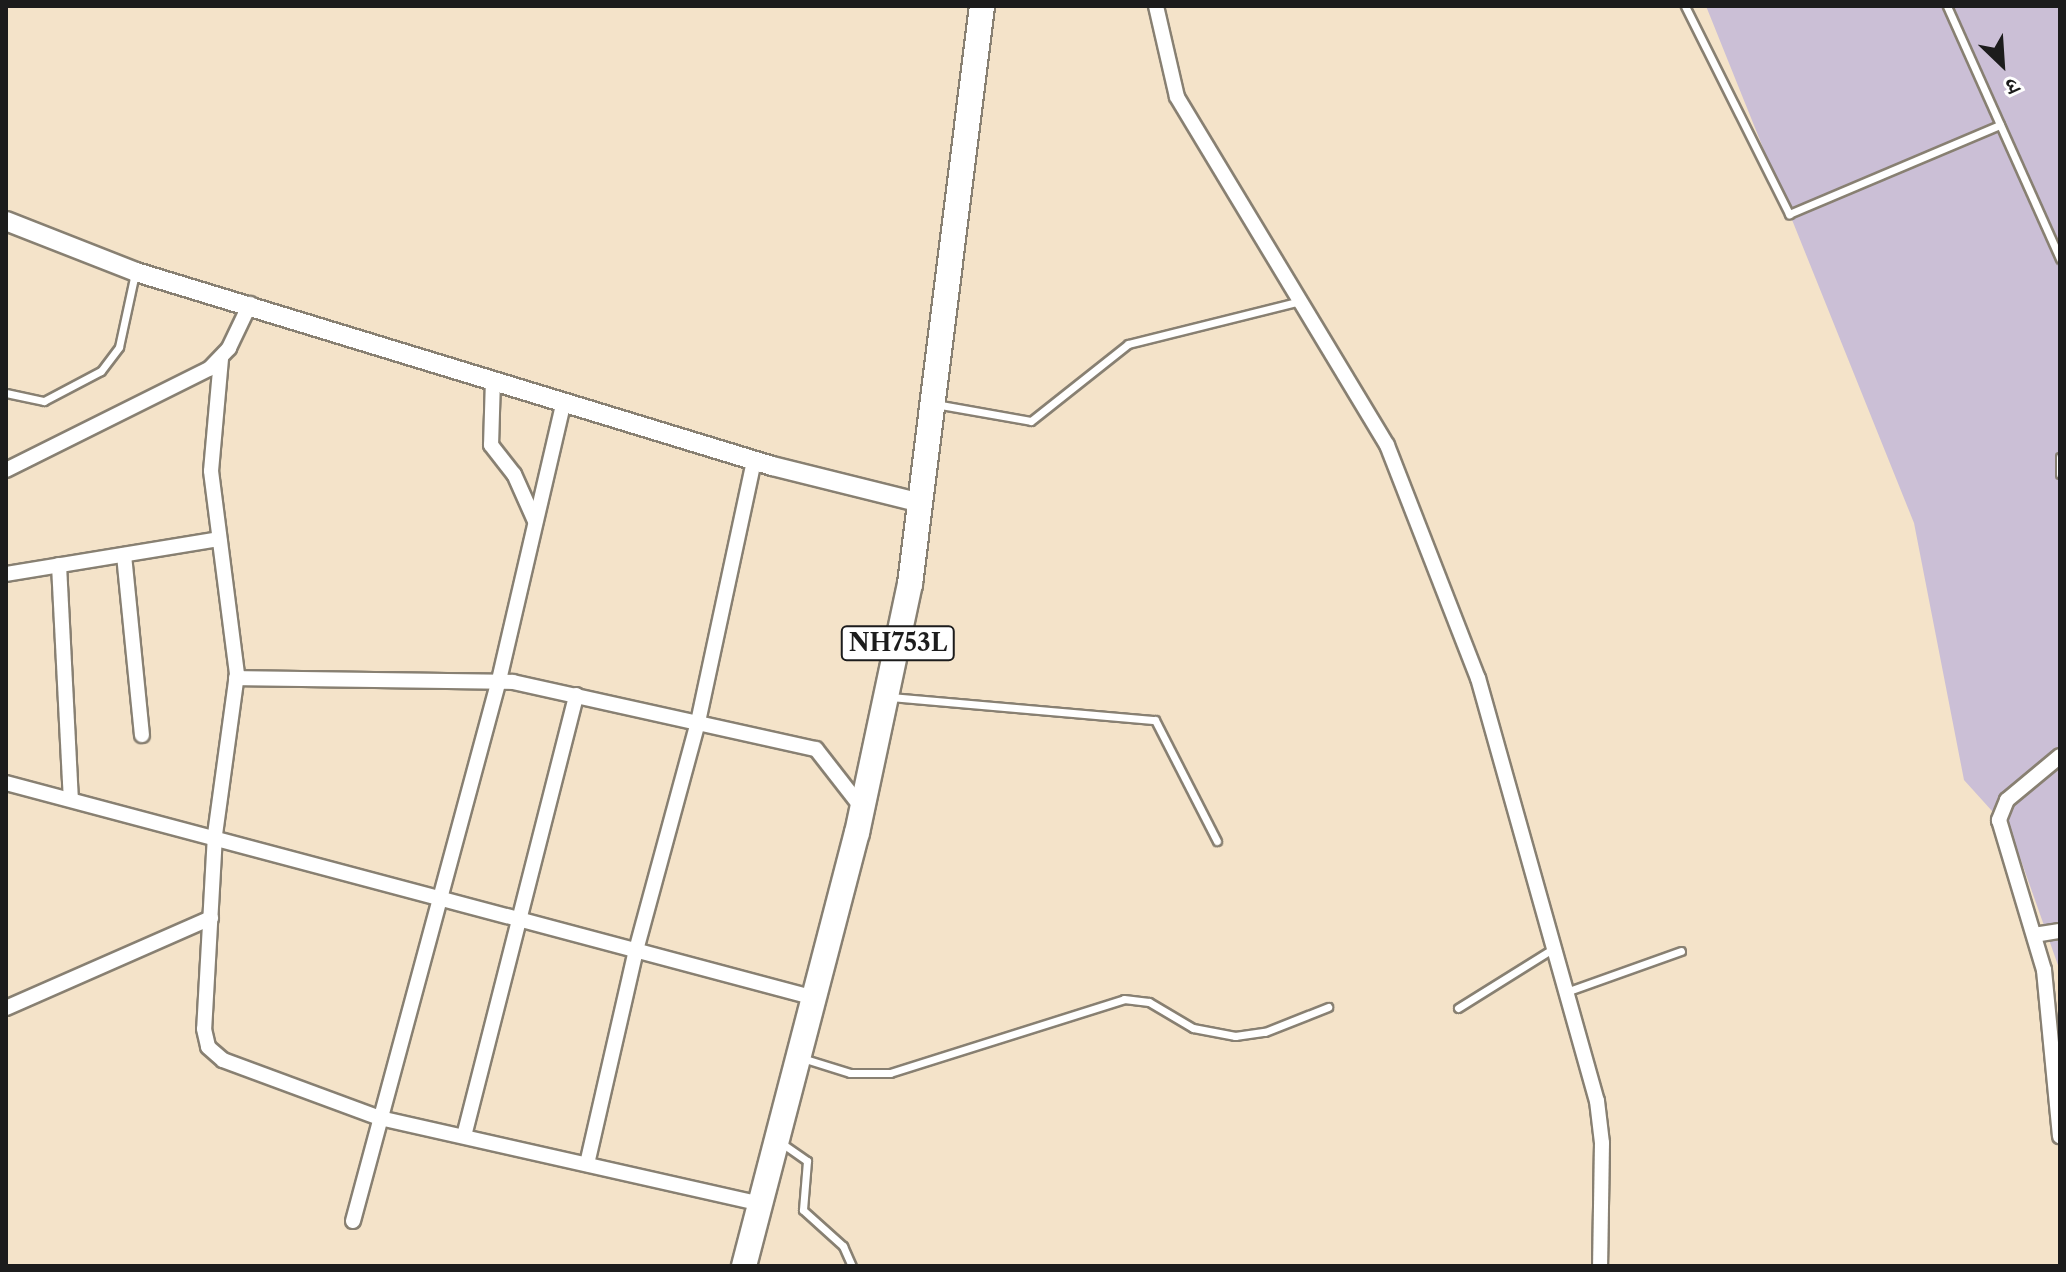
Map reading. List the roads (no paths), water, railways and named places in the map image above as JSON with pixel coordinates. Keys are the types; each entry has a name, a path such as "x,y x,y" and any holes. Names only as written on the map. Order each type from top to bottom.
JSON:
{"highway":[{"name":"NH753L","path":"744,1266 815,998 887,696 921,503 982,6"}],"street":[{"path":"1156,6 1177,97 1387,445 1472,659 1601,1125 1600,1266"},
{"path":"6,221 136,272 250,304 754,460 921,503"},
{"path":"250,304 221,359 211,471 236,678 215,835 204,1029 214,1055 380,1118 762,1204"},
{"path":"6,470 221,359"},
{"path":"493,379 491,445 514,474 536,521"},
{"path":"353,1221 437,898 499,680 564,401"},
{"path":"587,1164 635,954 698,722 754,460"},
{"path":"6,574 219,539"},
{"path":"124,555 142,735"},
{"path":"59,565 71,799"},
{"path":"236,678 499,680 576,695 816,749 862,808"},
{"path":"464,1136 576,695"},
{"path":"2060,756 2007,800 1999,820 2046,986 2060,1136"},
{"path":"6,783 215,835 635,954 815,998"},
{"path":"6,1008 211,918"},
{"path":"2034,935 2060,931"}],"lane":[{"path":"1685,6 1789,214 2000,125"},
{"path":"1947,6 2060,259"},
{"path":"6,393 44,401 101,371 119,347 136,272"},
{"path":"931,403 1031,421 1049,412 1128,344 1302,300"},
{"path":"2060,457 2060,474"},
{"path":"887,696 1155,720 1217,841"},
{"path":"1458,1008 1554,948"},
{"path":"1566,992 1681,951"},
{"path":"800,1057 850,1073 890,1073 1124,999 1149,1002 1200,1031 1235,1036 1265,1032 1328,1007"},
{"path":"779,1141 807,1161 803,1210 843,1246 852,1266"}]}
